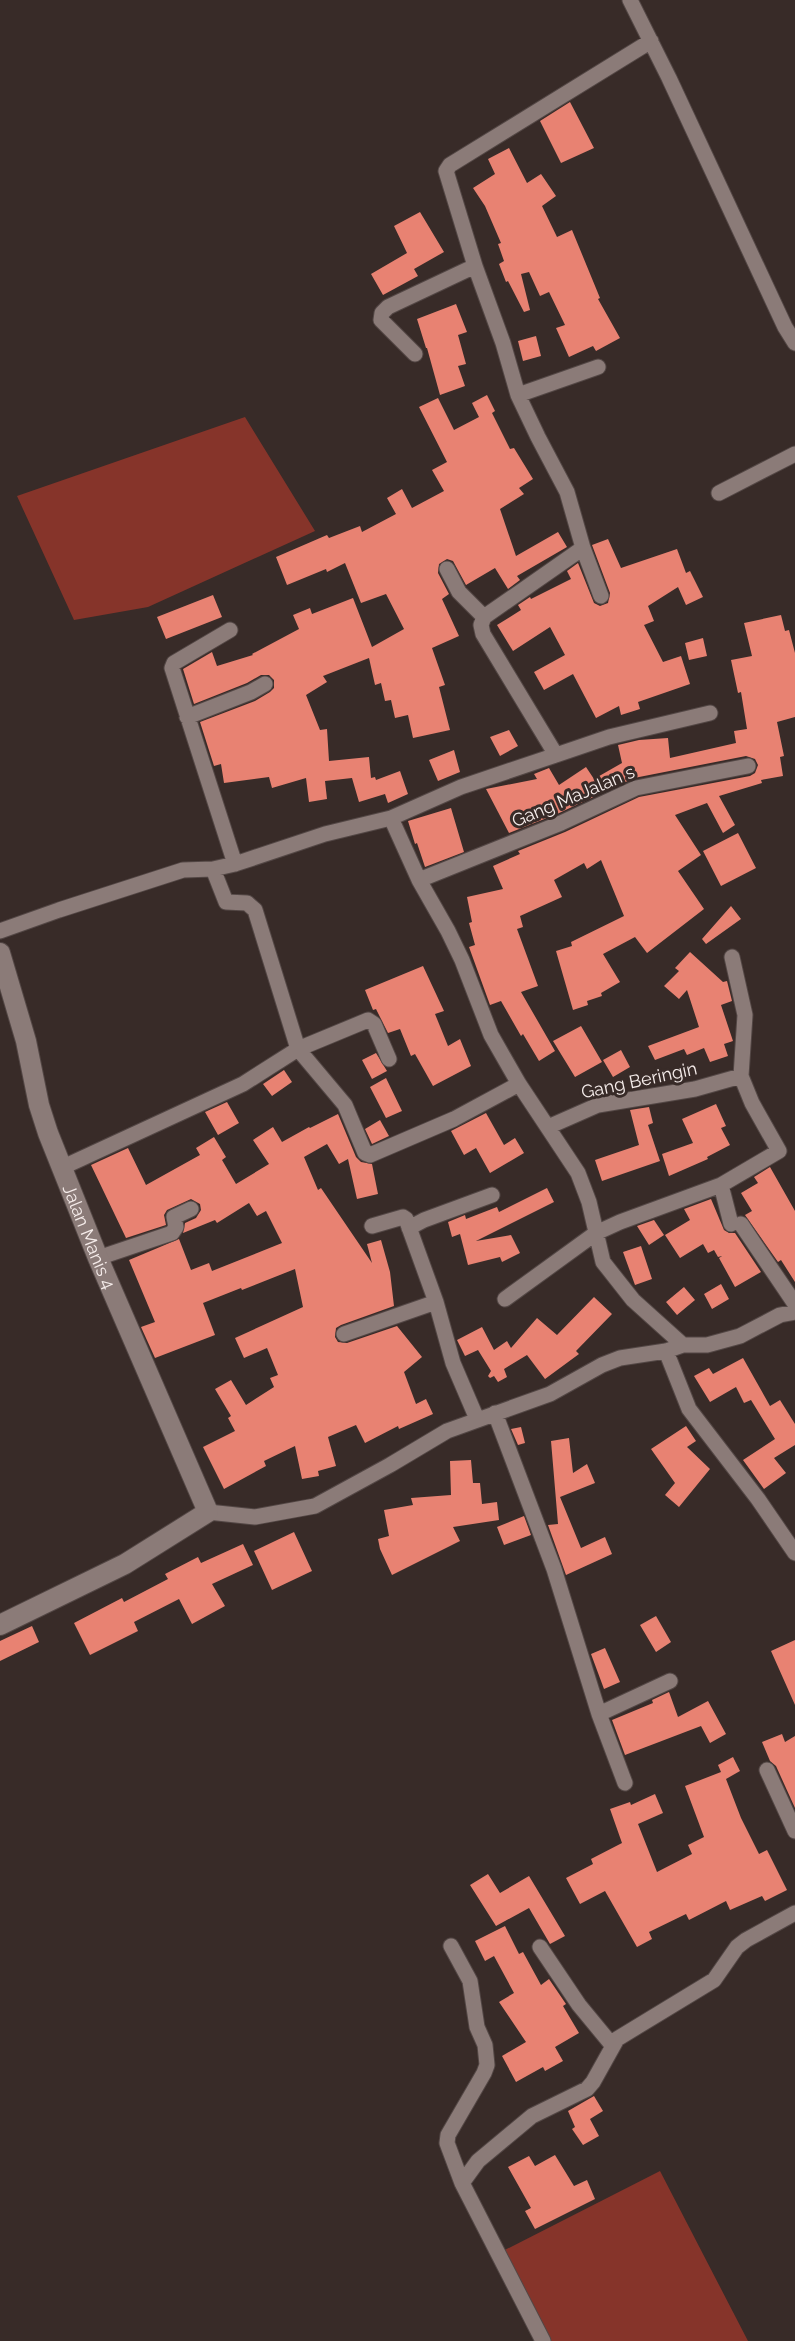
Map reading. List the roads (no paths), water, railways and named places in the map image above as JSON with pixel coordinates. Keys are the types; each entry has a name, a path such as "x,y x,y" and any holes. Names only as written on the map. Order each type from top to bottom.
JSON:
{"street":[{"path":"630,0 785,327 795,343"},
{"path":"601,596 567,492 518,395 446,171 450,165 651,41"},
{"path":"415,354 381,320 382,313 388,307 475,266"},
{"path":"518,395 598,367"},
{"path":"719,493 795,454"},
{"path":"556,755 483,634 480,625 484,617 584,548"},
{"path":"447,569 459,592 484,617"},
{"path":"230,630 173,666 187,717 236,864"},
{"path":"187,717 251,692 265,684"},
{"path":"0,931 183,870 236,864 325,834 391,818 461,787 609,737 710,713"},
{"name":"Gang MaJalan s","path":"419,880 561,823 636,788 748,766"},
{"path":"391,818 419,880 462,960 491,1035 519,1084 578,1173 589,1202 603,1262 633,1300 683,1345"},
{"path":"213,868 226,902 247,903 255,910 298,1049 345,1105 363,1151 367,1155 454,1119 519,1084"},
{"name":"Jalan Manis 4","path":"0,953 26,1041 39,1105 61,1168 105,1256 208,1512"},
{"path":"505,1299 596,1233 721,1185 779,1151 752,1103 741,1076 745,1014 732,957"},
{"path":"61,1168 243,1084 298,1049 368,1020 374,1024 388,1059"},
{"name":"Gang Beringin","path":"548,1127 598,1105 695,1089 741,1076"},
{"path":"721,1185 736,1224 795,1305"},
{"path":"409,1228 424,1220 492,1195"},
{"path":"105,1256 172,1233 176,1227 174,1217 191,1209"},
{"path":"372,1226 403,1217 409,1228 436,1302 453,1363 477,1419"},
{"path":"344,1334 436,1302"},
{"path":"0,1626 125,1564 208,1512 255,1517 315,1506 447,1431 550,1394 602,1365 620,1358 666,1351 683,1345 707,1345 740,1336 780,1315 795,1312"},
{"path":"666,1351 689,1408 758,1499 795,1553"},
{"path":"495,1413 554,1569 599,1714 624,1783"},
{"path":"599,1714 670,1681"},
{"path":"767,1770 795,1831"},
{"path":"462,2183 478,2161 532,2116 587,2090 612,2045 630,2030 714,1980 737,1947 795,1913"},
{"path":"451,1946 470,1982 477,2027 485,2044 487,2065 448,2136 447,2143 462,2183 543,2341"},
{"path":"540,1947 579,2005 612,2045"}]}
